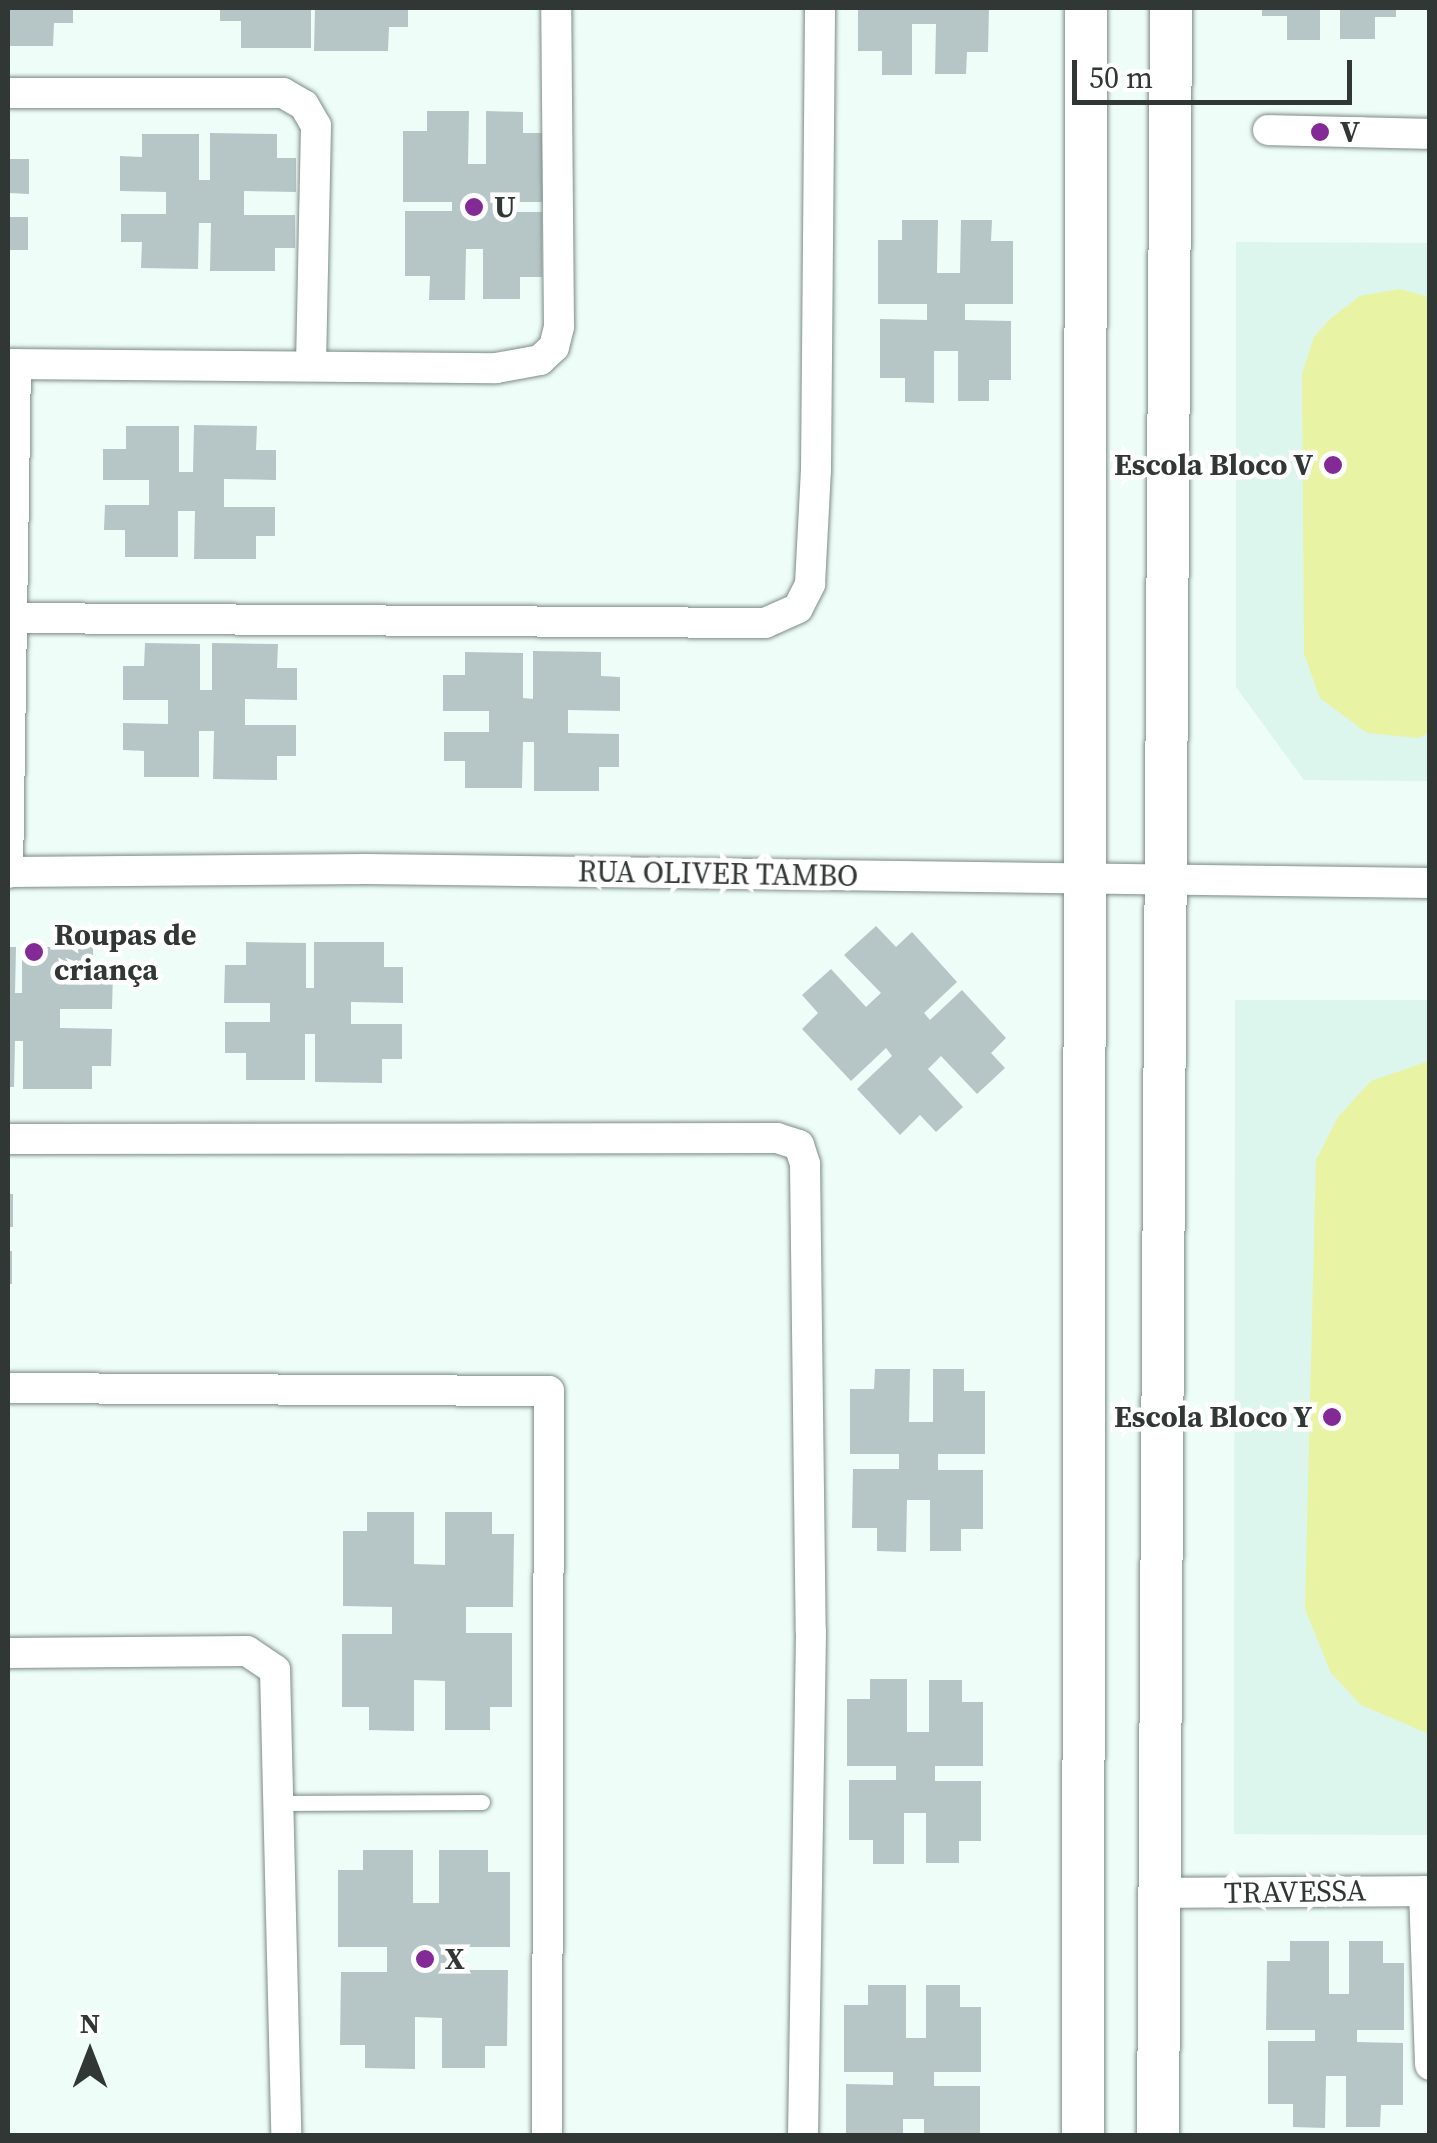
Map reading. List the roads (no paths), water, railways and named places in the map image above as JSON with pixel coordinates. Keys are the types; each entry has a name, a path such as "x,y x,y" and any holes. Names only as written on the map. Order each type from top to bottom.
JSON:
{"street":[{"path":"8,872 12,364 511,367 540,360 554,346 559,327 556,8"},
{"path":"10,618 765,623 798,608 810,584 816,470 820,8"},
{"path":"1083,2136 1086,8"},
{"path":"1158,2136 1171,8"},
{"path":"8,94 284,94 304,105 316,126 311,365"},
{"path":"1268,130 1430,134"},
{"name":"RUA OLIVER TAMBO","path":"8,872 366,869 1430,883"},
{"path":"8,1139 778,1138 799,1144 805,1164 812,1632 803,2136"},
{"path":"8,1388 549,1392 546,2136"},
{"path":"8,1653 260,1654 275,1670 283,1802 286,2136"},
{"path":"1427,1891 1430,2065"},
{"name":"TRAVESSA","path":"1160,1894 1427,1891"}],"lane":[{"path":"283,1802 482,1802"}],"place":[{"name":"V","path":"1320,132"},
{"name":"U","path":"474,207"},
{"name":"Escola Bloco V","path":"1333,465"},
{"name":"Roupas de criança","path":"34,952"},
{"name":"Escola Bloco Y","path":"1332,1417"},
{"name":"X","path":"425,1959"}]}
